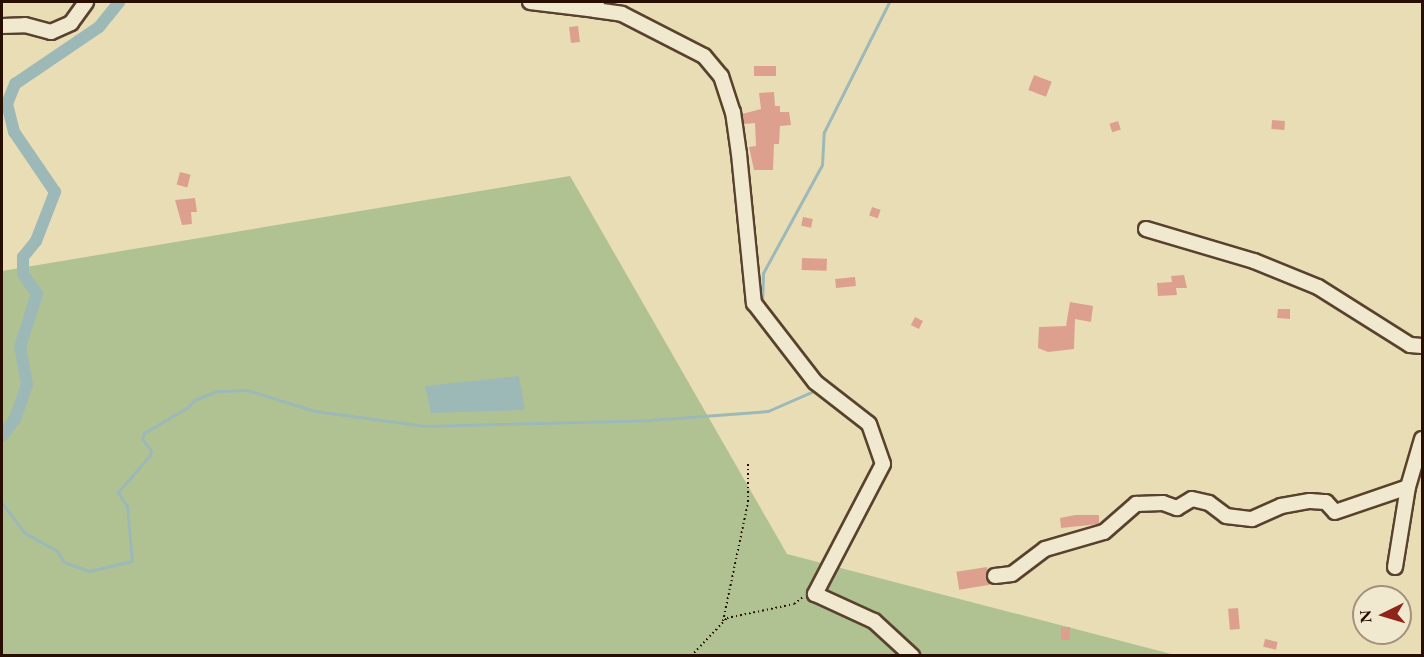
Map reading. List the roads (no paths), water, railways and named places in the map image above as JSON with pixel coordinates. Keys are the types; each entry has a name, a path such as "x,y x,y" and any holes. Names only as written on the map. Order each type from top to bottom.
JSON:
{"street":[{"path":"3,22 51,32 71,23 86,2"},
{"path":"530,2 596,6 622,14 704,56 721,76 733,112 747,211 754,303 815,382 869,424 883,464 815,594 874,621 912,656"},
{"path":"1146,229 1254,261 1308,283 1410,345 1422,346"},
{"path":"1395,567 1408,487 1422,439"},
{"path":"995,576 1011,574 1045,549 1104,532 1136,504 1163,503 1177,508 1192,499 1209,503 1226,516 1252,519 1281,506 1310,501 1326,501 1335,512 1408,487"}],"water":[{"path":"519,376 525,410 431,413 425,386"}],"waterway":[{"path":"2,436 15,419 27,385 20,347 37,294 23,274 23,257 36,241 55,192 14,132 7,104 15,84 99,27 119,2"},
{"path":"762,304 763,273 822,165 824,132 889,2"},
{"path":"2,503 25,533 57,551 64,562 89,571 132,561 127,506 118,492 150,455 151,450 142,439 144,433 188,407 194,400 218,391 247,390 315,411 425,426 649,420 768,411 816,390"}]}
